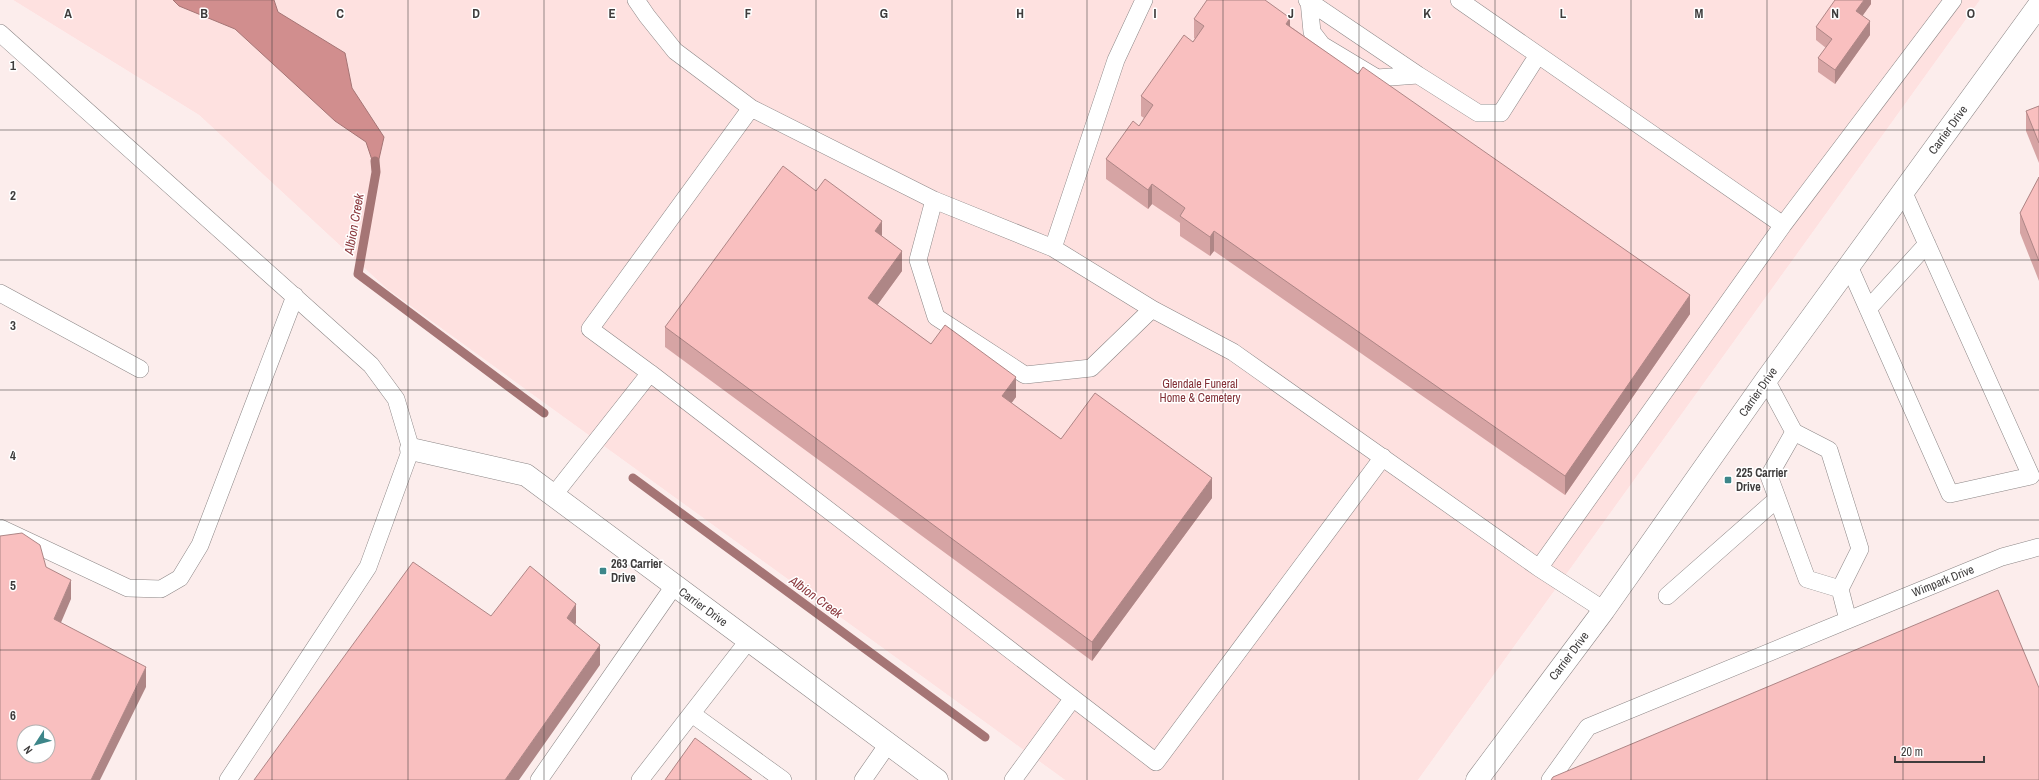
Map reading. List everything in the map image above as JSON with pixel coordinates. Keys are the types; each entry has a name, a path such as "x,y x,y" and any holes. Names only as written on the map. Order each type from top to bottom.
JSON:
{"street":[{"name":"Carrier Drive","path":"1477,780 1604,610 1766,380 2039,5"},
{"name":"Carrier Drive","path":"411,448 526,475 933,779"}],"lane":[{"path":"636,0 646,16 674,51 751,108 934,200 1053,248 1152,309 1234,352 1540,568 1604,610"},
{"path":"1053,248 1116,60 1144,0"},
{"path":"1459,0 1783,225"},
{"path":"1540,568 1783,225 1953,0"},
{"path":"1308,1 1418,75 1478,113 1501,113 1538,55"},
{"path":"1308,1 1312,32 1322,45 1377,78 1418,75"},
{"path":"0,33 371,365 396,399 411,448 368,567 228,780"},
{"path":"751,108 590,329 1156,762 1383,457"},
{"path":"1848,266 1950,494 2031,476 1903,191"},
{"path":"934,200 918,260 936,317 1025,374 1091,368 1152,309"},
{"path":"1868,309 1927,244"},
{"path":"0,293 140,369"},
{"path":"0,528 128,588 161,589 180,578 200,545 295,296"},
{"path":"553,496 650,374"},
{"path":"1766,380 1794,432 1828,450 1860,549 1840,589 1848,620"},
{"path":"1794,432 1769,476 1807,579 1840,589"},
{"path":"1667,596 1778,499"},
{"name":"Wimpark Drive","path":"1550,780 1588,728 2002,557 2039,547"},
{"path":"539,780 674,586"},
{"path":"640,780 748,641"},
{"path":"1013,780 1073,698"},
{"path":"692,714 783,780"},
{"path":"863,780 888,744"}],"shaded area":[{"path":"0,0 13,0 199,115 387,289 1065,780 0,780"},
{"path":"173,0 274,0 278,12 345,53 352,88 384,137 376,172 366,142 335,121 235,29 179,6"},
{"path":"1980,0 2039,0 2039,780 1418,780"}],"green space":[{"name":"Glendale Funeral Home & Cemetery","path":"13,0 1980,0 1418,780 1065,780 387,289 199,115"}],"building":[{"path":"1207,0 1265,0 1290,18 1286,24 1358,74 1363,67 1690,295 1565,476 1214,231 1210,237 1180,216 1185,208 1152,184 1148,190 1106,159 1133,121 1139,126 1153,105 1141,96 1184,35 1193,42 1204,26 1194,19"},
{"path":"1835,0 1864,0 1856,11 1870,21 1835,70 1818,58 1832,39 1816,27"},
{"path":"2039,106 2039,143 2026,111"},
{"path":"783,166 816,191 825,179 882,221 875,231 902,251 868,298 931,344 945,325 1016,377 1002,396 1061,439 1095,393 1212,478 1092,642 665,327"},
{"path":"2039,177 2039,261 2020,213"},
{"path":"22,533 40,545 46,567 71,580 54,619 146,667 91,780 0,780 0,536"},
{"path":"413,562 491,616 530,566 576,604 567,618 600,645 505,780 254,780"},
{"path":"1998,590 2039,688 2039,780 1551,780 1553,777"},
{"path":"695,738 752,780 665,780"}],"waterway":[{"name":"Albion Creek","path":"375,161 376,172 358,274 544,413"},
{"name":"Albion Creek","path":"633,478 985,737"}],"place":[{"name":"225 Carrier Drive","path":"1728,480"},
{"name":"263 Carrier Drive","path":"603,571"}]}
